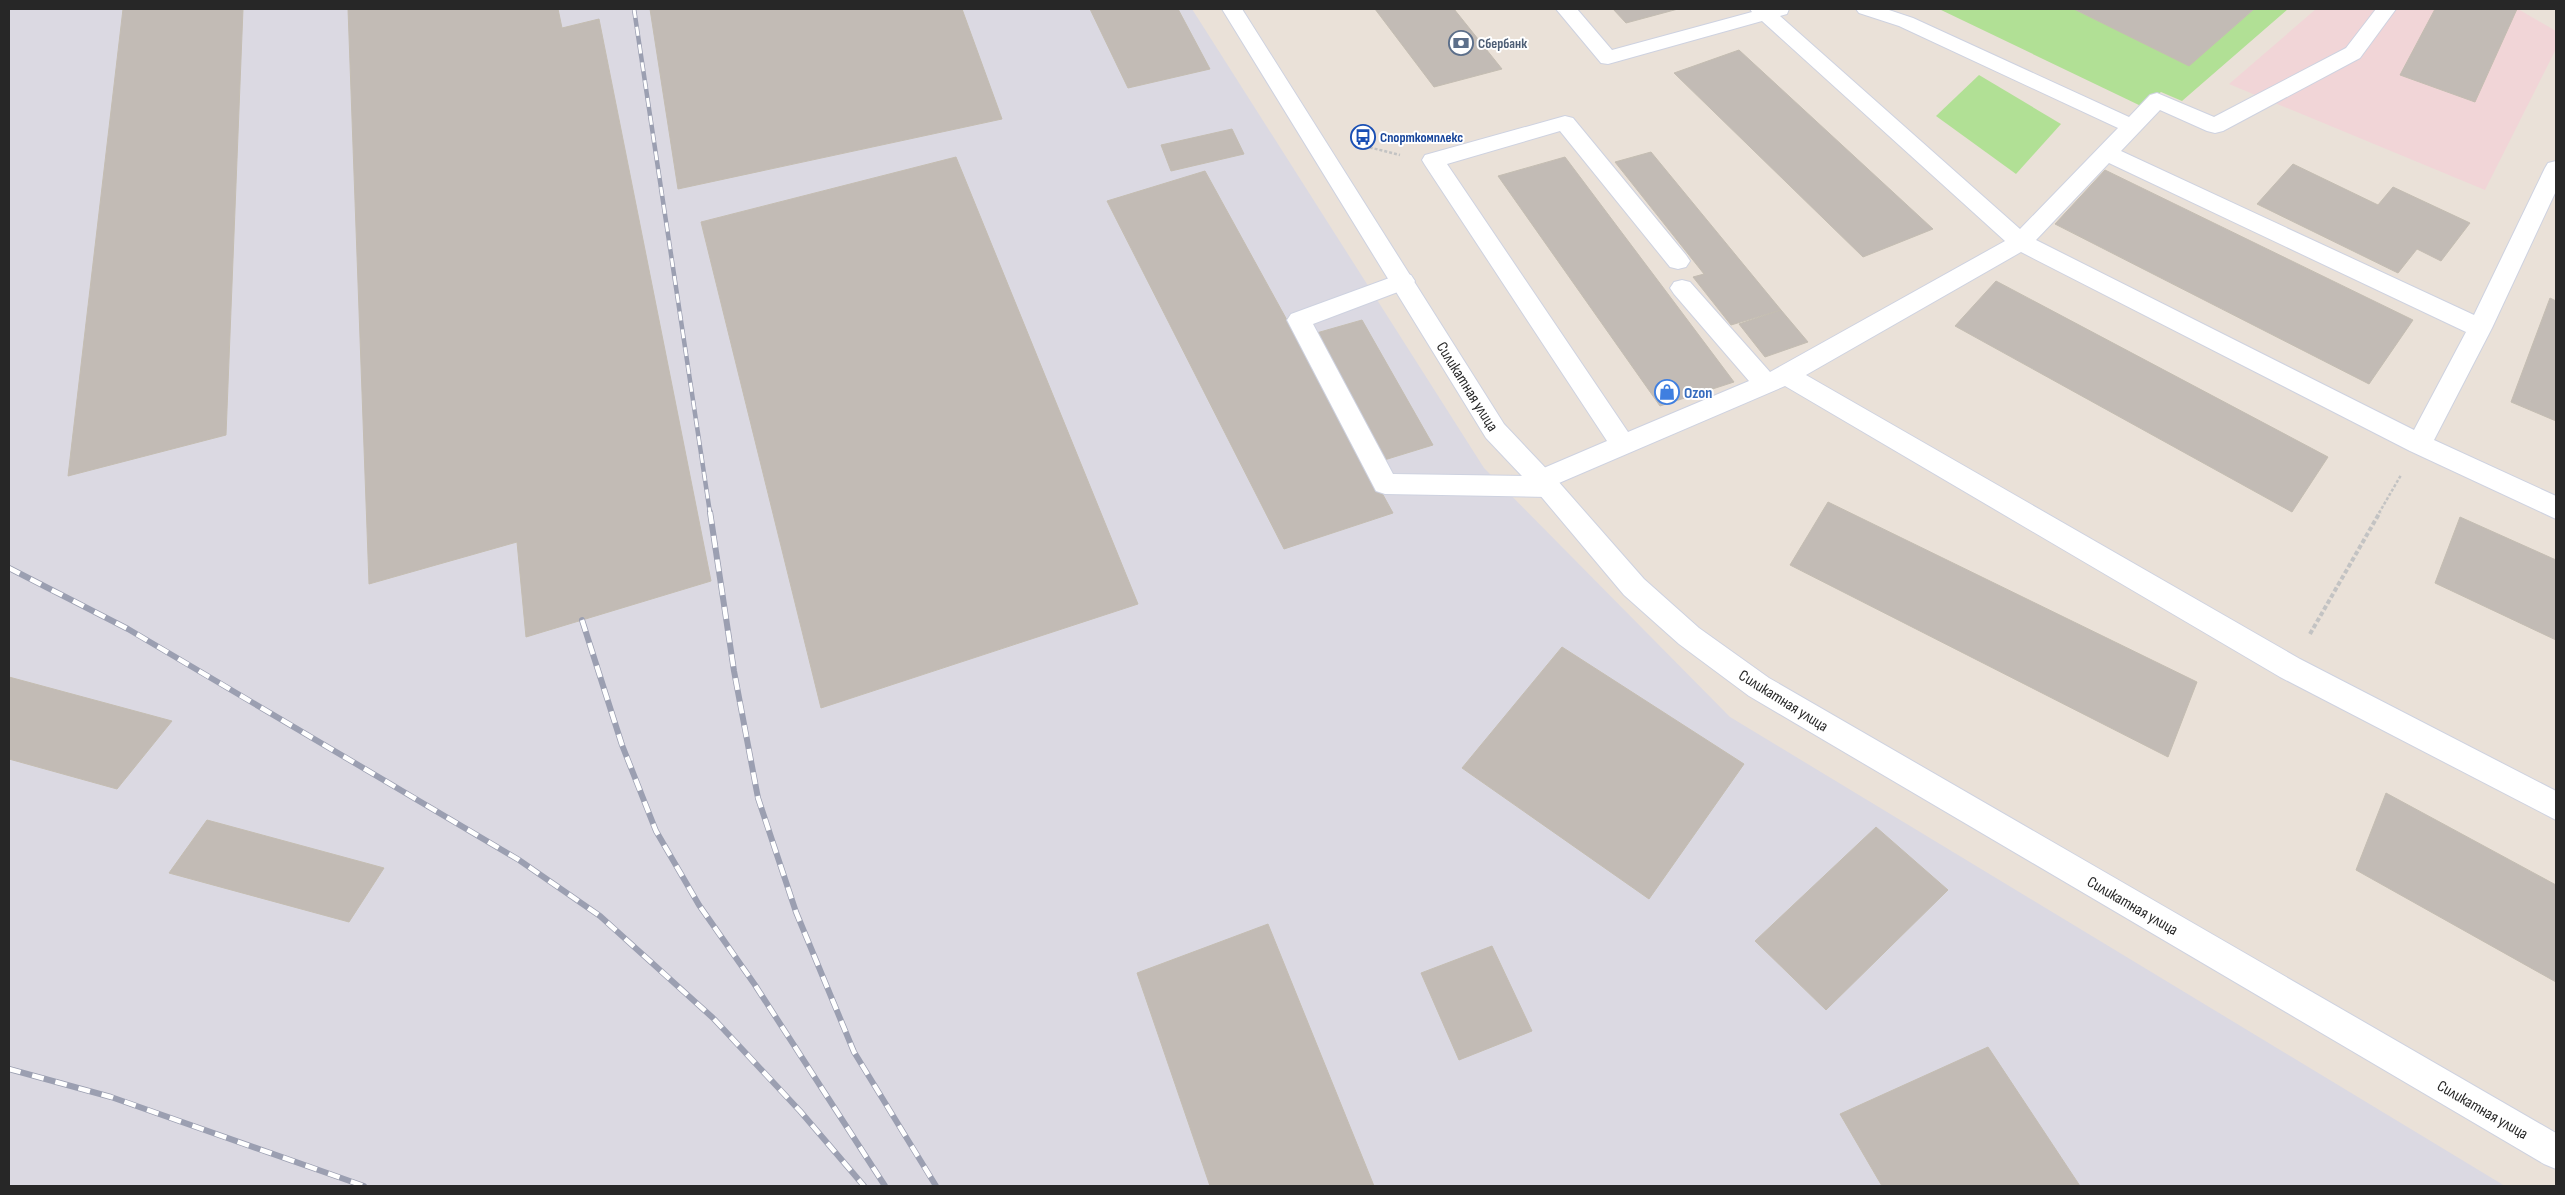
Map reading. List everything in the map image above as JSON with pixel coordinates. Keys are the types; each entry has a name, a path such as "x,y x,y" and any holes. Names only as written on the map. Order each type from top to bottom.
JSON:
{"street":[{"name":"Силикатная улица","path":"1232,9 1494,431 1545,483 1634,587 1689,636 1759,687 2556,1152"},
{"path":"1566,9 1608,58 1770,10 2021,242 2419,444 2556,508"},
{"path":"1866,9 1906,22 2133,127"},
{"path":"1403,282 1299,320 1385,484 1545,483 1623,445 1776,379 2021,242 2157,100 2216,126 2352,53 2386,9"},
{"path":"1623,445 1433,160 1565,123 1678,261"},
{"path":"2106,153 2480,328"},
{"path":"2419,444 2480,328 2556,168"},
{"path":"1682,288 1776,379 2290,668 2556,806"}],"path":[{"path":"1360,144 1386,153 1433,160"},
{"path":"2290,668 2419,444"}],"shaded area":[{"path":"9,9 1192,9 1484,468 1730,717 2505,1186 9,1186"},
{"path":"2316,9 2518,9 2556,31 2556,49 2485,190 2229,84"}],"green space":[{"path":"1939,9 2074,9 2189,65 2254,9 2288,9 2182,101 2161,92 2141,106"},
{"path":"1979,75 2061,124 2016,174 1936,116"}],"building":[{"path":"123,9 243,9 226,435 68,476"},
{"path":"348,9 558,9 562,28 599,19 711,581 526,637 517,542 369,584"},
{"path":"650,9 962,9 1002,119 678,189"},
{"path":"1090,9 1178,9 1210,69 1128,88"},
{"path":"1375,9 1454,9 1502,69 1434,87"},
{"path":"1613,9 1678,9 1626,23"},
{"path":"2074,9 2254,9 2189,66"},
{"path":"2435,9 2517,9 2475,102 2400,75"},
{"path":"1739,50 1933,229 1863,257 1674,73"},
{"path":"1232,129 1244,154 1171,171 1161,145"},
{"path":"1651,152 1781,310 1731,325 1693,277 1704,274 1615,162"},
{"path":"956,157 1138,604 821,708 701,222"},
{"path":"1565,157 1734,382 1660,406 1498,176"},
{"path":"2293,164 2378,205 2393,187 2470,223 2441,261 2417,249 2398,273 2257,204"},
{"path":"2105,170 2413,320 2369,384 2055,224"},
{"path":"1205,171 1393,513 1284,549 1107,201"},
{"path":"1996,281 2328,457 2292,512 1955,326"},
{"path":"2550,298 2556,301 2556,421 2511,402"},
{"path":"1781,310 1808,342 1765,357 1739,324"},
{"path":"1362,320 1433,445 1381,461 1313,334"},
{"path":"1828,502 2197,682 2168,757 1790,565"},
{"path":"2460,517 2556,560 2556,640 2435,583"},
{"path":"1562,647 1744,764 1649,899 1462,768"},
{"path":"9,677 172,721 117,789 9,759"},
{"path":"2386,793 2556,885 2556,982 2356,870"},
{"path":"207,820 384,868 349,922 169,873"},
{"path":"1876,827 1948,890 1826,1010 1755,941"},
{"path":"1268,924 1374,1186 1210,1186 1137,973"},
{"path":"1492,946 1532,1031 1459,1060 1421,973"},
{"path":"1988,1047 2080,1186 1882,1186 1840,1114"}],"railway":[{"path":"634,9 710,513"},
{"path":"710,512 734,671 758,798 796,912 854,1052 936,1186"},
{"path":"9,568 128,629 519,860 600,916 713,1018 800,1111 864,1186"},
{"path":"582,620 622,745 656,831 699,905 755,985 885,1186"},
{"path":"9,1069 111,1097 364,1186"}],"place":[{"name":"Сбербанк","path":"1461,43"},
{"name":"Спорткомплекс","path":"1363,137"},
{"name":"Ozon","path":"1667,392"}]}
